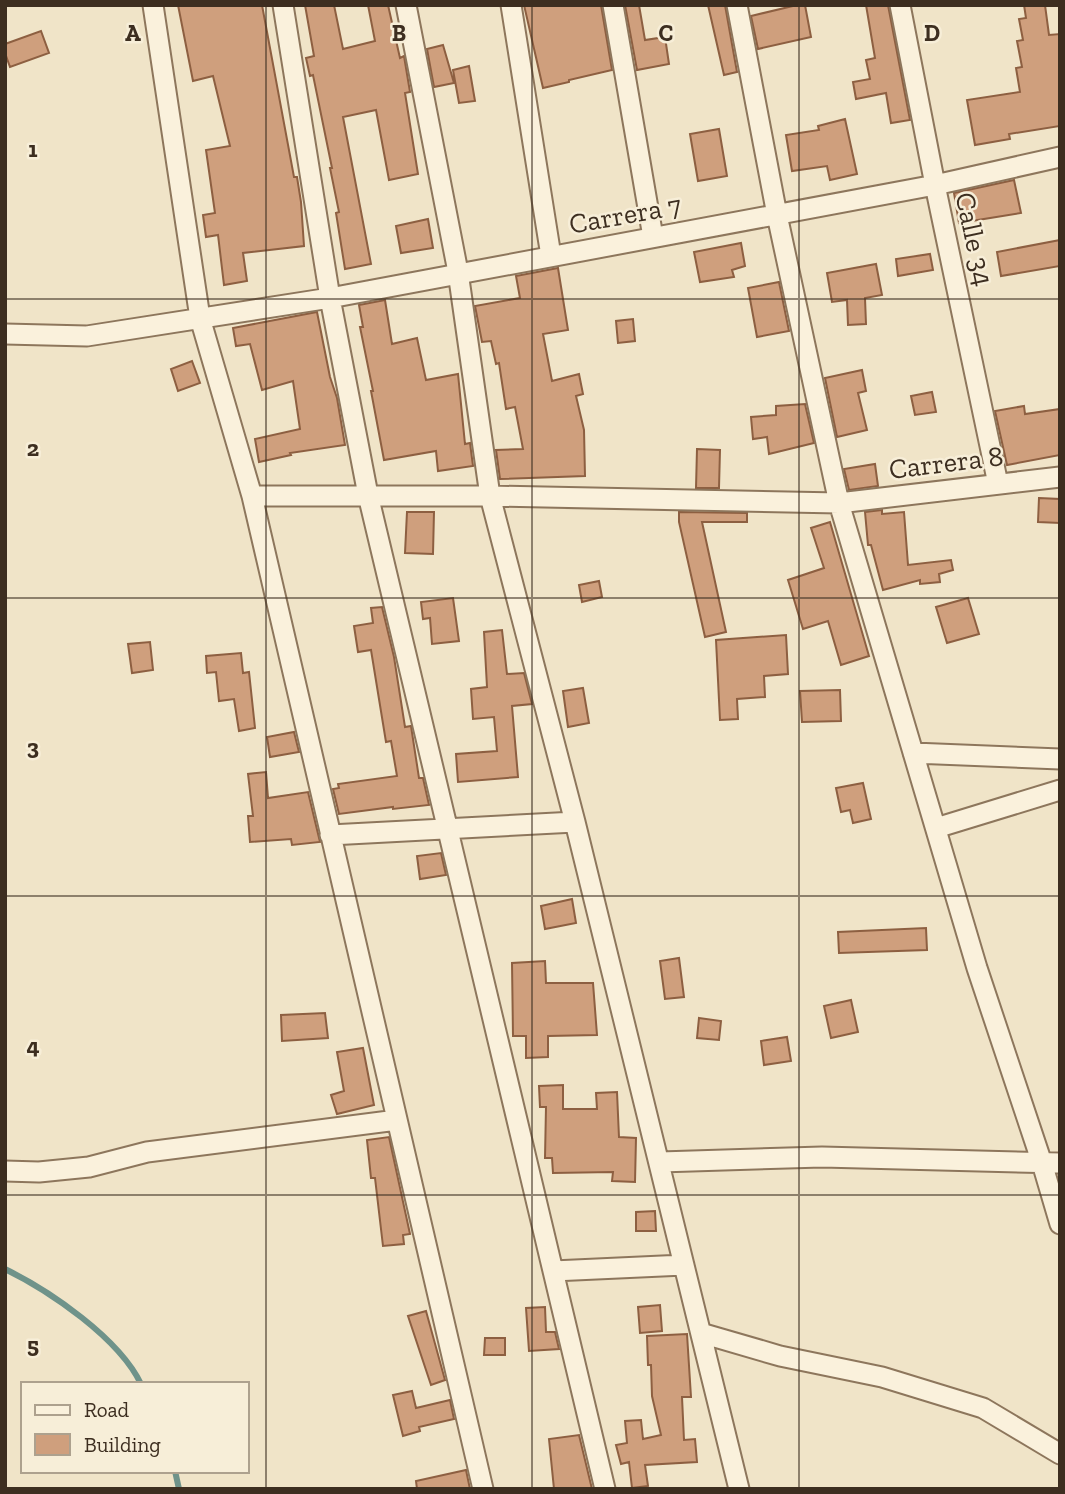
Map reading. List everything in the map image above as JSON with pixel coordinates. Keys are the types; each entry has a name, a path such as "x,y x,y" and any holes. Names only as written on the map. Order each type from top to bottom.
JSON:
{"street":[{"path":"153,5 200,318 252,496 483,1489"},
{"path":"283,5 330,298 368,495 605,1489"},
{"path":"406,5 458,272 490,496 575,822 739,1489"},
{"path":"511,5 551,256"},
{"path":"613,5 653,237"},
{"path":"737,5 777,215 839,503 977,968 1051,1163 1060,1224"},
{"name":"Calle 34","path":"900,5 998,484"},
{"name":"Carrera 7","path":"5,334 87,336 330,298 935,185 1060,157"},
{"name":"Carrera 8","path":"252,496 490,496 839,503 1060,477"},
{"path":"913,753 1060,759"},
{"path":"936,828 1060,790"},
{"path":"331,835 575,822"},
{"path":"5,1171 39,1172 89,1167 147,1152 397,1120"},
{"path":"660,1162 822,1157 1051,1163"},
{"path":"553,1271 684,1265"},
{"path":"701,1334 780,1356 882,1377 983,1408 1060,1454"}],"building":[{"path":"178,5 262,5 294,177 297,177 304,246 243,253 247,281 224,285 218,235 206,237 203,215 215,213 206,150 230,146 213,76 193,81"},
{"path":"305,5 334,5 343,49 375,41 368,5 388,5 400,58 404,56 410,92 405,93 418,174 389,180 376,110 343,117 371,264 345,269 332,168 313,75 310,76 306,58 314,56"},
{"path":"524,5 601,5 612,70 543,88"},
{"path":"625,5 639,5 645,40 665,37 669,64 637,70"},
{"path":"708,5 725,5 737,72 724,75"},
{"path":"805,5 811,37 758,49 751,16"},
{"path":"866,5 888,5 910,120 891,123 886,93 856,99 853,82 870,79 866,60 875,58"},
{"path":"1024,5 1045,5 1049,35 1060,34 1060,126 1009,134 1010,139 975,145 967,100 1020,92 1016,68 1022,67 1017,41 1023,40 1019,19 1026,18"},
{"path":"41,31 49,53 10,67 5,44"},
{"path":"443,45 454,83 434,87 427,49"},
{"path":"469,66 475,101 459,103 453,70"},
{"path":"845,119 857,174 830,180 827,166 792,171 786,135 819,130 818,126"},
{"path":"719,129 727,176 698,181 690,134"},
{"path":"1014,180 1021,213 959,223 954,193"},
{"path":"428,219 433,248 401,253 396,226"},
{"path":"1060,240 1060,266 1001,276 997,252"},
{"path":"741,243 745,266 732,270 734,277 700,282 694,252"},
{"path":"930,254 933,270 898,276 896,259"},
{"path":"876,264 882,295 865,298 866,324 848,325 847,300 832,302 827,273"},
{"path":"558,268 568,330 543,334 552,381 579,374 583,394 576,396 584,430 585,476 500,479 496,450 523,449 515,407 506,409 499,363 496,364 491,341 482,342 475,306 520,298 516,276"},
{"path":"779,282 789,331 757,337 748,288"},
{"path":"385,300 392,344 417,338 426,380 458,374 465,444 470,443 473,466 438,471 436,451 384,460 360,327 363,327 359,305"},
{"path":"317,312 345,445 290,453 291,455 259,462 255,439 300,429 293,381 262,390 250,344 236,346 233,328"},
{"path":"633,319 635,341 618,343 616,321"},
{"path":"192,361 200,383 178,391 171,369"},
{"path":"862,370 866,391 858,393 867,430 837,437 825,378"},
{"path":"932,392 936,412 915,415 911,396"},
{"path":"805,404 814,443 769,454 767,437 753,439 751,417 776,415 776,406"},
{"path":"1024,406 1025,414 1060,409 1060,455 1007,465 995,411"},
{"path":"697,449 720,450 719,488 696,488"},
{"path":"875,464 878,486 849,490 844,469"},
{"path":"1039,498 1060,499 1060,523 1038,522"},
{"path":"882,510 882,514 904,512 908,565 951,560 953,570 939,574 940,582 920,584 920,580 883,590 871,545 868,545 865,512"},
{"path":"407,512 434,512 433,554 405,553"},
{"path":"679,512 747,513 747,522 702,522 726,632 705,637"},
{"path":"830,522 869,656 841,665 828,621 803,629 788,580 824,568 811,528"},
{"path":"599,581 602,597 582,602 579,585"},
{"path":"453,598 459,641 432,644 430,618 423,619 421,602"},
{"path":"968,598 979,634 947,643 936,607"},
{"path":"382,607 394,657 405,727 411,726 419,778 423,778 429,805 339,814 333,789 339,788 338,784 397,776 391,741 386,742 371,650 358,652 354,626 373,623 371,608"},
{"path":"502,630 507,674 524,673 532,704 512,706 518,777 458,782 456,754 497,751 494,717 473,719 471,689 487,687 484,632"},
{"path":"786,635 788,674 764,676 765,697 737,699 738,719 720,720 716,640"},
{"path":"150,642 153,670 132,673 128,644"},
{"path":"241,653 243,673 249,672 255,728 239,731 234,699 219,701 216,672 207,673 206,656"},
{"path":"583,688 589,723 568,727 563,691"},
{"path":"840,690 841,721 802,722 800,691"},
{"path":"294,732 299,752 270,757 267,737"},
{"path":"266,772 268,798 308,792 320,842 292,845 291,839 250,842 248,816 253,816 248,774"},
{"path":"863,783 871,819 853,823 850,810 841,812 836,788"},
{"path":"441,853 446,875 420,879 417,856"},
{"path":"572,899 576,923 545,929 541,906"},
{"path":"926,928 927,950 839,953 838,932"},
{"path":"679,958 684,997 665,999 660,961"},
{"path":"545,961 546,983 593,983 597,1035 548,1036 548,1057 526,1058 526,1036 513,1036 512,963"},
{"path":"851,1000 858,1032 831,1038 824,1006"},
{"path":"325,1013 328,1038 282,1041 281,1015"},
{"path":"699,1018 721,1021 719,1040 697,1038"},
{"path":"787,1037 791,1061 764,1065 761,1041"},
{"path":"363,1048 374,1105 337,1114 331,1095 344,1091 337,1052"},
{"path":"563,1085 563,1109 597,1109 596,1093 617,1092 619,1137 636,1138 635,1182 612,1181 613,1172 553,1173 552,1158 545,1158 546,1107 540,1107 539,1086"},
{"path":"389,1137 410,1234 403,1235 404,1244 383,1246 375,1178 371,1178 367,1140"},
{"path":"655,1211 656,1231 636,1231 636,1212"},
{"path":"660,1305 662,1331 640,1333 638,1307"},
{"path":"545,1307 546,1332 555,1332 559,1349 529,1351 526,1308"},
{"path":"426,1311 445,1380 431,1385 408,1316"},
{"path":"687,1334 691,1397 682,1397 684,1440 695,1439 697,1462 645,1465 648,1486 632,1488 629,1462 621,1464 616,1445 627,1443 625,1421 641,1420 643,1439 661,1435 652,1396 647,1336"},
{"path":"485,1338 505,1338 505,1355 484,1355"},
{"path":"412,1391 416,1408 450,1400 454,1419 419,1427 420,1431 403,1436 393,1395"},
{"path":"579,1435 592,1489 554,1489 549,1439"},
{"path":"466,1470 470,1489 417,1489 416,1481"}],"waterway":[{"path":"5,1269 62,1303 100,1333 131,1367 140,1382"},
{"path":"175,1473 179,1489"}]}
